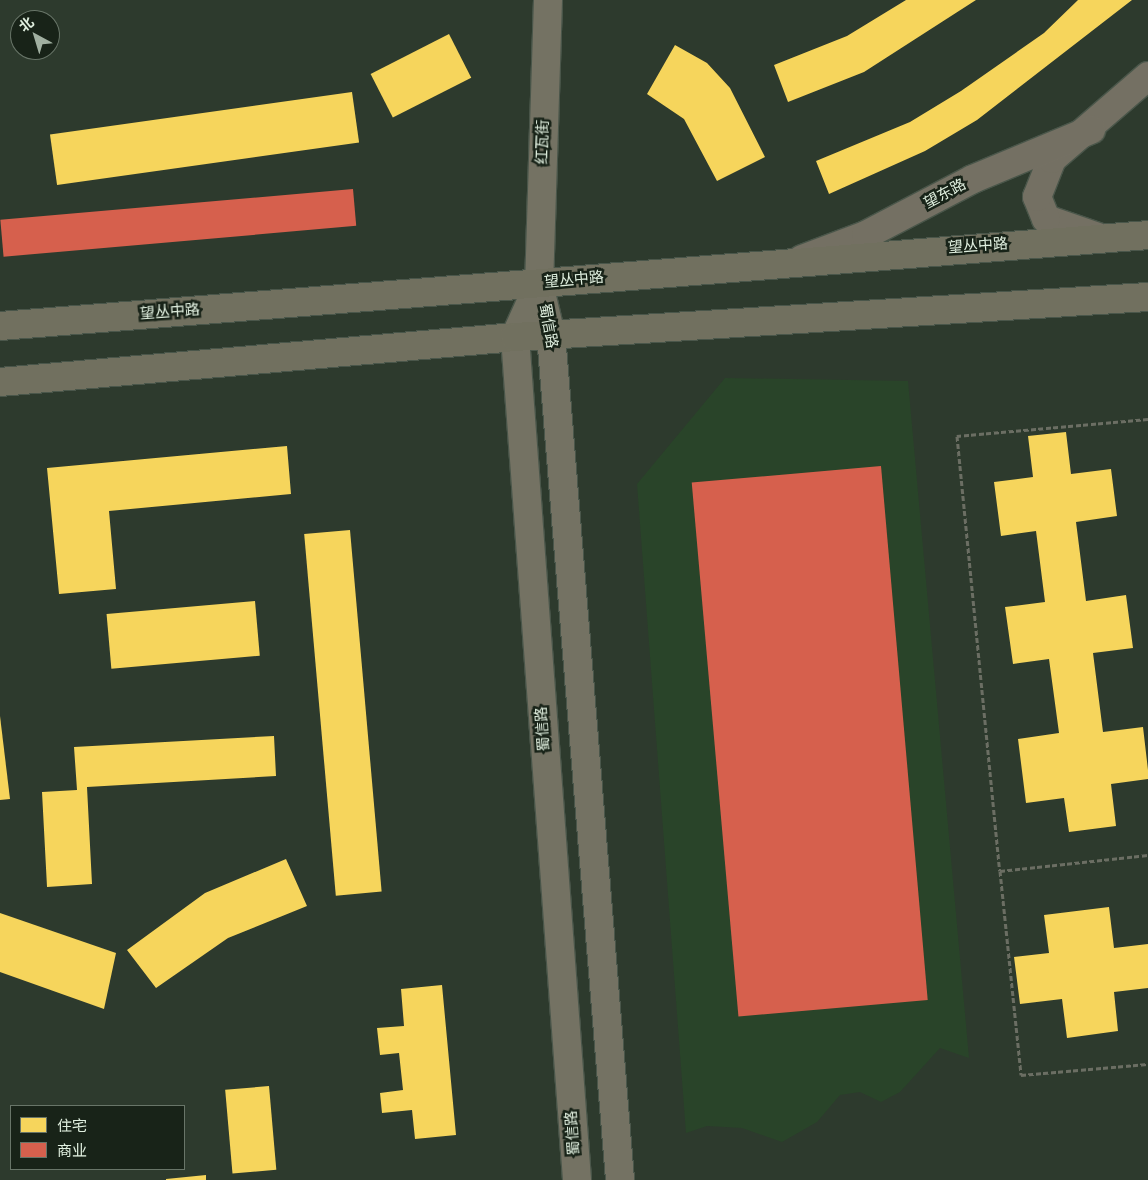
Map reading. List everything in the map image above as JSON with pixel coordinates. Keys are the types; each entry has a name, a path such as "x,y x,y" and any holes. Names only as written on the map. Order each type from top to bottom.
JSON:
{"main road":[{"name":"红瓦街","path":"539,284 548,0"},
{"name":"望丛中路","path":"0,326 539,284 801,259 1148,234"},
{"name":"蜀信路","path":"539,284 551,335 620,1180"},
{"name":"蜀信路","path":"539,284 515,337 577,1180"},
{"path":"0,382 515,337 1148,297"}],"street":[{"name":"望东路","path":"1098,237 1046,219 1037,197 1052,159 1091,130 1148,76"},
{"name":"望东路","path":"801,259 866,235 973,179 1091,130"}],"path":[{"path":"1148,419 957,436 1022,1075 1148,1064"},
{"path":"1000,871 1148,855"}],"shaded area":[{"path":"725,378 908,381 969,1058 940,1048 900,1092 881,1102 860,1092 840,1095 817,1122 782,1142 742,1128 707,1126 686,1133 637,484"}],"building: 住宅":[{"path":"906,0 976,0 864,72 788,102 774,65 847,36"},
{"path":"1078,0 1132,0 977,120 925,151 829,194 816,161 910,122 961,91 1044,33"},
{"path":"449,34 471,78 393,118 371,74"},
{"path":"675,45 707,63 730,88 765,157 717,181 684,119 647,94"},
{"path":"352,92 359,143 57,185 50,134"},
{"path":"1066,432 1071,474 1111,469 1117,516 1076,522 1086,601 1126,595 1133,648 1093,653 1103,732 1143,727 1148,770 1148,779 1111,784 1116,826 1069,832 1064,798 1026,803 1018,739 1059,733 1049,659 1013,664 1005,607 1045,602 1036,531 1001,536 994,482 1033,477 1028,436"},
{"path":"287,446 291,494 109,511 116,589 59,594 47,468"},
{"path":"350,530 382,892 336,896 304,534"},
{"path":"255,601 260,656 111,669 107,614"},
{"path":"0,716 10,799 0,800"},
{"path":"274,736 276,776 87,787 92,884 47,887 42,792 77,790 74,747"},
{"path":"286,859 307,906 228,938 156,988 127,950 205,893"},
{"path":"1109,907 1114,948 1148,944 1148,988 1114,992 1118,1031 1067,1038 1062,999 1020,1004 1014,957 1049,953 1044,915"},
{"path":"0,913 116,953 104,1009 0,972"},
{"path":"442,985 456,1135 415,1139 412,1110 382,1113 380,1093 403,1090 399,1053 380,1055 377,1028 404,1026 401,989"},
{"path":"269,1086 276,1170 232,1174 225,1090"},
{"path":"206,1175 206,1180 166,1180 166,1179"}],"building: 商业":[{"path":"353,189 356,226 4,257 0,220"},
{"path":"881,466 928,1000 738,1017 692,483"}]}
